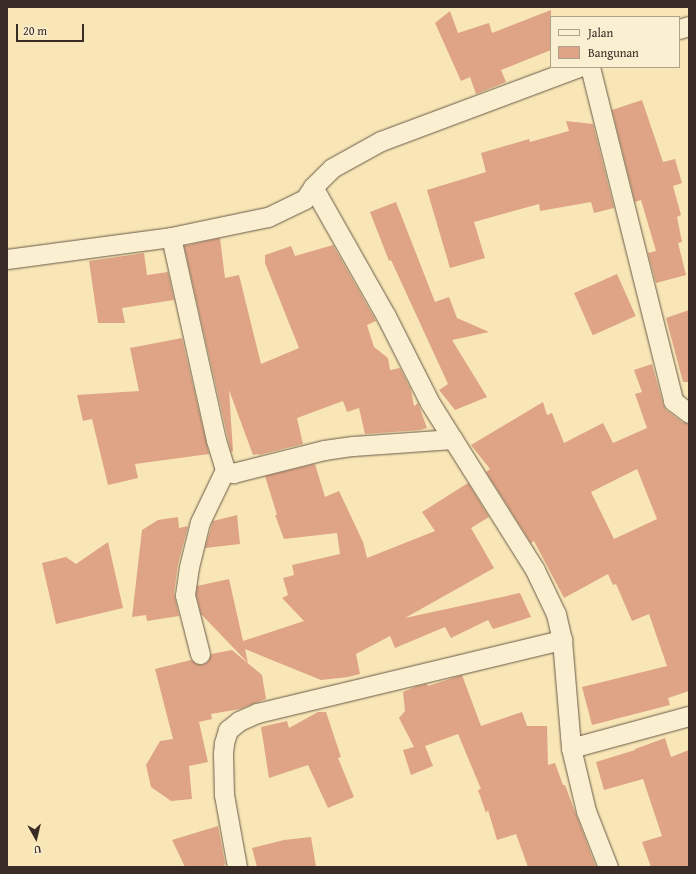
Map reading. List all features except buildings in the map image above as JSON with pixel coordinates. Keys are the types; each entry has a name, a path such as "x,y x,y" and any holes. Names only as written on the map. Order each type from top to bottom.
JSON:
{"street":[{"path":"7,258 171,237 268,217 305,199 313,187 332,168 381,140 576,68"},
{"path":"590,68 673,400 689,413"},
{"path":"313,187 382,309 430,403 535,570 556,614 562,640 572,748 586,811 608,867"},
{"path":"171,237 216,440 225,470 200,522 188,567 185,595 200,654"},
{"path":"225,470 233,473 317,452 353,446 453,439"},
{"path":"237,867 224,795 223,753 228,730 239,720 257,713 562,640"},
{"path":"572,748 689,716"}]}
